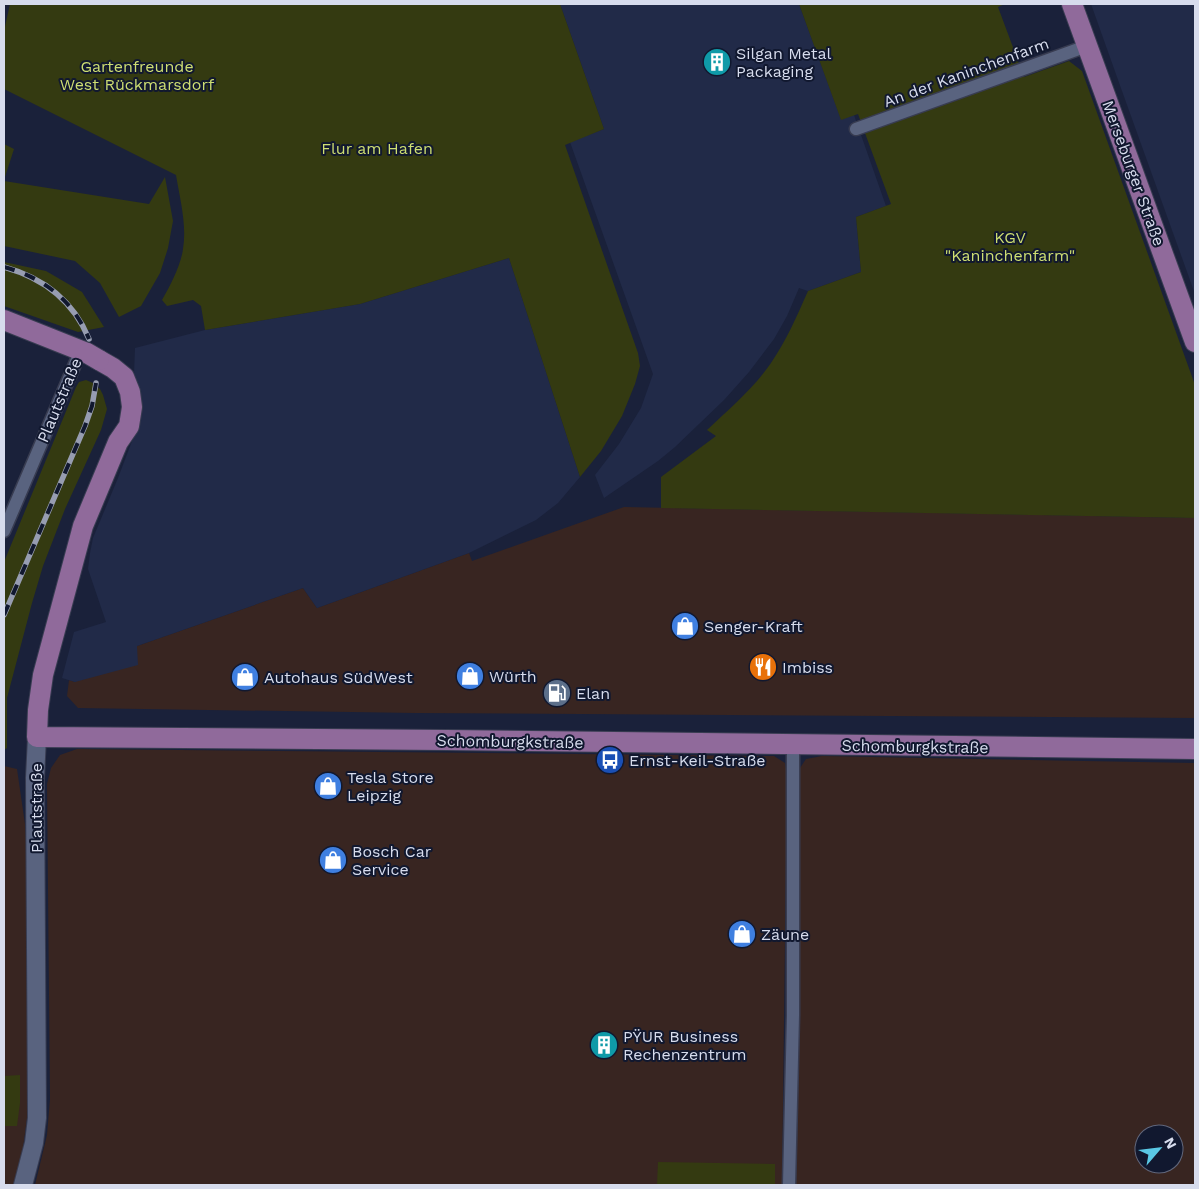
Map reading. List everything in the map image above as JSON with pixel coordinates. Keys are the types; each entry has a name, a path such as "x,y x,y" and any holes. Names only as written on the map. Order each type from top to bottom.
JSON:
{"main road":[{"name":"Merseburger Straße","path":"1072,4 1195,342"},
{"path":"4,320 93,356"},
{"name":"Plautstraße","path":"23,1185 34,1143 37,1118 35,778 41,685 82,526 118,442 129,426 132,407 130,392 124,377 93,356"},
{"name":"Schomburgkstraße","path":"37,737 413,739 1194,749"}],"street":[{"name":"An der Kaninchenfarm","path":"856,129 1087,46"},
{"name":"Plautstraße","path":"4,531 93,356"},
{"path":"789,1185 793,1016 793,745"}],"shaded area":[{"path":"560,4 799,4 841,119 854,115 886,206 856,217 861,272 808,291 799,288 787,316 774,339 749,372 724,400 658,461 604,498 595,475 619,444 641,408 653,374 570,142 604,129"},
{"path":"1091,4 1195,4 1195,294 1122,91"},
{"path":"509,258 580,477 558,503 536,520 469,553 317,608 303,588 137,646 138,665 75,682 62,678 74,632 106,622 88,569 93,538 140,420 139,390 134,374 135,348 205,330 360,304"},
{"path":"624,507 1195,518 1195,718 415,713 78,708 67,696 69,680 75,682 137,646 303,588 317,608 469,553 472,561"},
{"path":"77,749 774,756 785,763 787,774 782,1185 35,1185 47,1135 50,1099 47,784 51,768 60,755"},
{"path":"822,756 1195,763 1195,1185 794,1185 800,768 806,759"},
{"path":"4,766 17,769 25,824 28,864 29,1103 23,1148 15,1185 4,1185"}],"green space":[{"name":"Flur am Hafen","path":"10,4 560,4 604,129 565,145 638,353 640,366 622,416 601,451 580,477 509,258 360,304 205,330 201,306 193,300 167,306 162,300 178,268 184,240 176,175 4,89 4,31"},
{"name":"KGV \"Kaninchenfarm\"","path":"799,4 1005,4 998,7 1024,77 1069,61 1082,71 1195,385 1195,518 661,508 661,477 716,436 707,430 749,390 771,363 808,291 861,272 856,217 891,204 858,114 841,120"},
{"path":"4,144 14,149 4,180"},
{"path":"165,177 173,221 168,248 160,273 141,306 119,317 100,283 75,261 4,246 4,181 149,204"},
{"path":"4,262 46,271 82,292 104,327 78,332 4,306"},
{"path":"86,380 100,389 107,409 101,430 65,509 43,566 7,698 7,748 4,750 4,562 76,387 79,382"},
{"path":"20,1075 20,1103 17,1126 4,1126 4,1076"},
{"path":"658,1162 775,1164 775,1185 657,1185"}],"railway":[{"path":"4,267 32,277 56,293 75,313 89,339"},
{"path":"4,615 85,426 92,406 96,383"}],"place":[{"name":"Silgan Metal Packaging","path":"717,62"},
{"name":"Senger-Kraft","path":"685,626"},
{"name":"Imbiss","path":"763,667"},
{"name":"Würth","path":"470,676"},
{"name":"Autohaus SüdWest","path":"245,677"},
{"name":"Elan","path":"557,693"},
{"name":"Ernst-Keil-Straße","path":"610,760"},
{"name":"Tesla Store Leipzig","path":"328,786"},
{"name":"Bosch Car Service","path":"333,860"},
{"name":"Zäune","path":"742,934"},
{"name":"PŸUR Business Rechenzentrum","path":"604,1045"}],"park label":[{"name":"Gartenfreunde West Rückmarsdorf","path":"137,75"}]}
